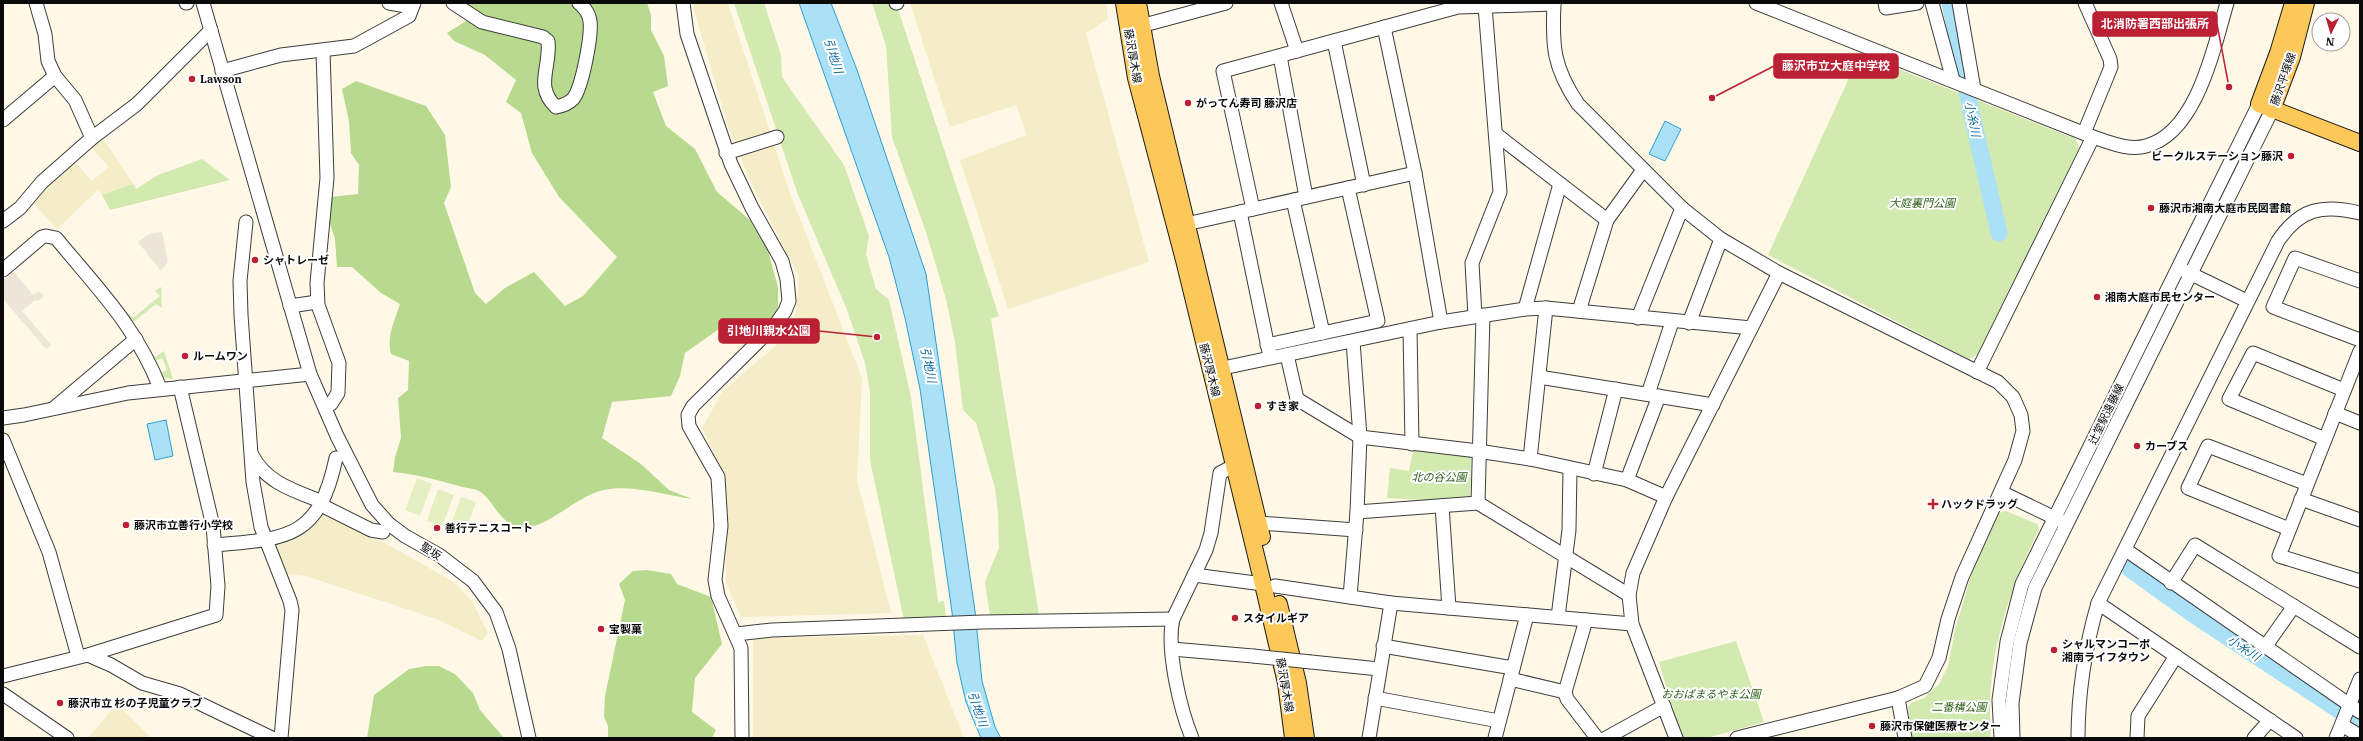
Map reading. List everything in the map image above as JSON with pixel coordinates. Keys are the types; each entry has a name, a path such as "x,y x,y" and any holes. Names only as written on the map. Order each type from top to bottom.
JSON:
{"main road":[{"name":"藤沢厚木線","path":"1124,3 1134,28 1186,224 1223,368 1239,463 1259,523 1286,683 1293,738"},
{"name":"藤沢厚木線","path":"1138,3 1134,28 1136,78 1239,463 1269,585 1298,683 1306,738"},
{"name":"藤沢平塚線","path":"2265,107 2278,53 2293,3"},
{"name":"藤沢平塚線","path":"2265,107 2292,57 2306,3"},
{"name":"藤沢平塚線","path":"2265,107 2360,143"}],"street":[{"path":"36,3 45,34 48,61 55,76 75,100 92,138"},
{"name":"聖坂","path":"203,3 310,374 337,436 372,505 389,524 405,536 440,555 473,581 496,612 509,649 529,738"},
{"path":"222,71 281,55 354,46 408,16 413,5 389,3"},
{"path":"453,3 482,22 543,37 548,41 549,50 544,90 547,98 556,107 565,105 573,98 584,70 590,21 586,9 579,3"},
{"path":"683,3 687,34 726,153 743,191 782,261 789,294 785,311 776,324 693,406 688,415 689,426 696,441 718,477 721,526 715,580 722,608 736,634 741,648 742,738"},
{"path":"1134,28 1226,3"},
{"path":"1281,3 1297,51"},
{"path":"1756,3 1782,8 1974,89 2088,135 2121,146 2146,147 2167,137 2188,112 2209,64 2227,3"},
{"path":"1885,3 1886,8 1917,3"},
{"path":"1932,3 1953,80"},
{"path":"1959,3 1974,89"},
{"path":"1977,372 2088,135 2111,67 2110,59 2085,3"},
{"path":"1269,352 1223,71 1384,27 1457,5 1485,6 1554,4 1552,42 1558,69 1567,88 1578,104 1682,208 1721,239 1779,273 1998,382 2013,397 2021,415 2023,431 2015,460 1962,577 1948,619 1938,658 1925,686 1898,698 1736,738"},
{"path":"1478,503 1479,316 1472,263 1500,192 1497,135 1485,6"},
{"path":"1384,27 1415,173 1441,322"},
{"path":"3,222 20,208 42,182 92,138 137,104 211,30"},
{"path":"1334,41 1364,185"},
{"path":"323,51 327,178 316,283 317,302 339,363 338,393 331,404"},
{"path":"1280,56 1300,199 1323,333"},
{"path":"3,120 55,76"},
{"name":"辻堂駅遠藤線","path":"2001,738 1999,700 2007,642 2022,584 2178,268 2265,107"},
{"name":"辻堂駅遠藤線","path":"2013,738 2012,703 2020,643 2035,588 2191,274 2265,107"},
{"path":"1497,135 1607,220"},
{"path":"726,153 777,137"},
{"path":"1579,311 1607,220 1643,170"},
{"path":"1186,224 1415,173"},
{"path":"1525,309 1560,184"},
{"path":"1223,368 1323,333 1378,321 1348,188"},
{"path":"1638,318 1682,208"},
{"path":"2078,738 2078,703 2084,657 2098,603 2126,550 2247,301 2278,241 2293,221 2307,213 2323,208 2340,208 2360,213"},
{"path":"246,222 240,281 244,380 250,452 258,514 292,610 281,738"},
{"path":"3,270 42,237 46,236 56,238 108,298 150,364 160,388"},
{"path":"1689,323 1721,239"},
{"path":"2360,281 2295,258 2273,307 2360,340"},
{"path":"2178,268 2247,301"},
{"path":"1676,738 1632,624 1629,595 1633,573 1666,497 1779,273"},
{"path":"290,306 317,302"},
{"path":"1269,352 1287,355 1441,322 1525,309 1546,308 1672,322 1751,328"},
{"path":"1530,459 1546,308"},
{"path":"1627,480 1654,395 1672,322"},
{"path":"1410,329 1412,444"},
{"path":"53,409 136,340"},
{"path":"1350,597 1356,530 1360,437 1353,341"},
{"path":"2325,439 2229,399 2253,353 2344,390"},
{"path":"1287,355 1297,399 1360,437 1478,451 1530,459 1570,469 1627,480 1666,497"},
{"path":"2359,358 2344,390 2279,556 2360,582"},
{"path":"3,418 160,388 310,374"},
{"path":"1538,377 1713,404"},
{"path":"3,676 83,655 216,615 218,586 210,512 180,386"},
{"path":"1594,474 1616,389"},
{"path":"2335,413 2360,423"},
{"path":"3,440 48,552 83,655"},
{"path":"2289,529 2188,488 2208,446 2307,484"},
{"path":"250,452 258,468 274,482 322,504 371,530 382,532"},
{"path":"214,545 266,540 291,533 304,524 322,504 333,474 336,458"},
{"path":"1192,738 1178,690 1170,631 1173,619 1194,575 1210,533 1220,473 1239,463"},
{"path":"1558,617 1569,530 1570,469"},
{"path":"2001,492 2066,524"},
{"path":"2301,498 2360,520"},
{"path":"1357,512 1478,503 1629,595"},
{"path":"1442,506 1449,608"},
{"path":"1259,523 1356,530"},
{"path":"2171,583 2195,545 2360,647"},
{"path":"2126,550 2171,583 2355,708"},
{"path":"1194,575 1391,603 1632,624"},
{"path":"1369,738 1379,669 1391,603"},
{"path":"2098,603 2296,738"},
{"path":"2265,647 2294,606"},
{"path":"1495,738 1527,615"},
{"path":"736,634 772,630 984,622 1173,619"},
{"path":"1586,620 1565,692 1567,699 1597,738"},
{"path":"1383,646 1512,674 1565,692"},
{"path":"1172,649 1379,669"},
{"path":"83,655 112,665 142,683 180,694 272,738"},
{"path":"2137,738 2138,716 2176,656"},
{"path":"2336,738 2342,725 2355,708 2360,679"},
{"path":"3,694 67,738"},
{"path":"1375,698 1499,721"},
{"path":"1898,698 1905,738"},
{"path":"1606,738 1664,706"},
{"path":"2254,738 2270,720"},
{"path":"2342,725 2360,736"}],"shaded area":[{"path":"692,3 728,3 790,193 862,378 857,480 891,613 741,617 726,583 726,522 719,464 702,428 723,391 794,330 799,277 751,183 728,127"},
{"path":"910,3 1106,3 1108,19 1086,33 1149,262 1008,309 960,160 1027,135 1016,105 950,127"},
{"path":"99,136 109,147 133,184 102,195 98,190 57,229 30,199 72,159 92,181 109,167 89,145"},
{"path":"162,232 168,262 161,271 138,242 151,233"},
{"path":"14,272 33,295 39,291 44,296 38,301 35,300 22,311 51,345 46,349 3,299 3,277 5,279"},
{"path":"320,514 385,543 454,582 472,601 488,633 482,641 439,620 306,576 286,574 273,544 292,539 306,529"},
{"path":"923,635 964,738 753,738 753,638"},
{"path":"117,704 151,738 88,738"}],"green space":[{"path":"462,3 647,3 651,15 651,30 664,56 668,86 653,92 666,126 695,149 717,192 750,220 768,251 778,287 778,316 754,332 730,321 685,353 680,376 671,396 612,402 602,438 641,464 669,490 692,499 636,489 614,488 593,493 548,520 526,528 517,527 510,524 500,515 488,499 477,490 435,479 393,472 395,457 401,438 398,398 408,390 409,361 391,354 390,348 390,335 400,304 381,293 352,267 337,267 335,239 327,215 330,197 358,194 359,165 351,153 349,121 342,89 356,81 426,106 445,135 451,187 444,203 475,293 486,304 505,288 534,272 565,306 583,296 617,257 559,197 532,153 521,113 506,102 516,80 485,55 454,41 447,33 466,21"},
{"path":"734,3 764,3 781,55 782,77 844,165 869,236 866,254 876,289 889,300 911,397 938,602 944,601 946,619 904,620 870,460 870,392 865,363 847,310 797,192"},
{"path":"872,3 896,3 999,316 991,319 1039,615 990,616 985,582 999,548 998,513 995,488 976,423 963,410 955,342 946,299 926,232 892,137 886,46"},
{"name":"大庭裏門公園","path":"1860,54 2076,139 2079,148 1977,355 1969,359 1768,255"},
{"path":"202,159 230,180 110,210 102,195 133,184 136,189 158,175"},
{"path":"161,287 162,308 156,304 132,323 127,316 129,313 133,318 160,296 155,291"},
{"path":"164,351 173,379 162,378 160,373 167,370 162,358 155,361 150,354 151,353 155,357"},
{"name":"北の谷公園","path":"1413,451 1466,454 1471,458 1470,497 1442,501 1387,498 1390,468 1409,471"},
{"path":"417,478 432,484 420,516 405,510"},
{"path":"438,489 454,495 442,527 427,521"},
{"path":"461,497 476,502 464,535 449,529"},
{"name":"二番構公園","path":"2006,511 2037,524 2039,529 2017,580 2000,630 1991,683 1991,738 1912,738 1908,707 1911,703 1924,698 1939,684 1948,666 1955,630 1973,569 1999,513"},
{"path":"647,570 671,574 677,584 711,597 722,644 695,678 692,712 716,730 712,738 608,738 608,726 604,717 605,696 625,600 619,584 633,571"},
{"name":"おおばまるやま公園","path":"1736,641 1764,722 1707,738 1681,738 1659,662"},
{"path":"426,666 439,666 455,674 473,693 480,710 504,738 367,738 374,695 409,669"}],"water":[{"name":"引地川","path":"799,3 831,3 857,70 926,274 975,611 982,681 995,727 1001,738 981,738 966,702 957,663 952,612 920,389 905,318 889,257"},
{"path":"1665,121 1681,129 1665,161 1649,154"},
{"path":"166,420 173,456 155,460 147,424"}],"waterway":[{"name":"小糸川","path":"1950,3 1971,111 1999,233"},
{"name":"小糸川","path":"2130,569 2197,617 2360,724"}],"place":[{"name":"Lawson","path":"192,79"},
{"name":"北消防署西部出張所","path":"2229,87"},
{"name":"藤沢市立大庭中学校","path":"1712,98"},
{"name":"がってん寿司 藤沢店","path":"1188,103"},
{"name":"ビークルステーション藤沢","path":"2291,156"},
{"name":"藤沢市湘南大庭市民図書館","path":"2151,208"},
{"name":"シャトレーゼ","path":"255,260"},
{"name":"湘南大庭市民センター","path":"2097,297"},
{"name":"引地川親水公園","path":"877,337"},
{"name":"ルームワン","path":"185,356"},
{"name":"すき家","path":"1258,406"},
{"name":"カーブス","path":"2137,446"},
{"name":"ハックドラッグ","path":"1933,504"},
{"name":"藤沢市立善行小学校","path":"126,525"},
{"name":"善行テニスコート","path":"437,528"},
{"name":"スタイルギア","path":"1235,618"},
{"name":"宝製菓","path":"601,629"},
{"name":"シャルマンコーポ 湘南ライフタウン","path":"2054,650"},
{"name":"藤沢市立 杉の子児童クラブ","path":"60,703"},
{"name":"藤沢市保健医療センター","path":"1872,726"}]}
